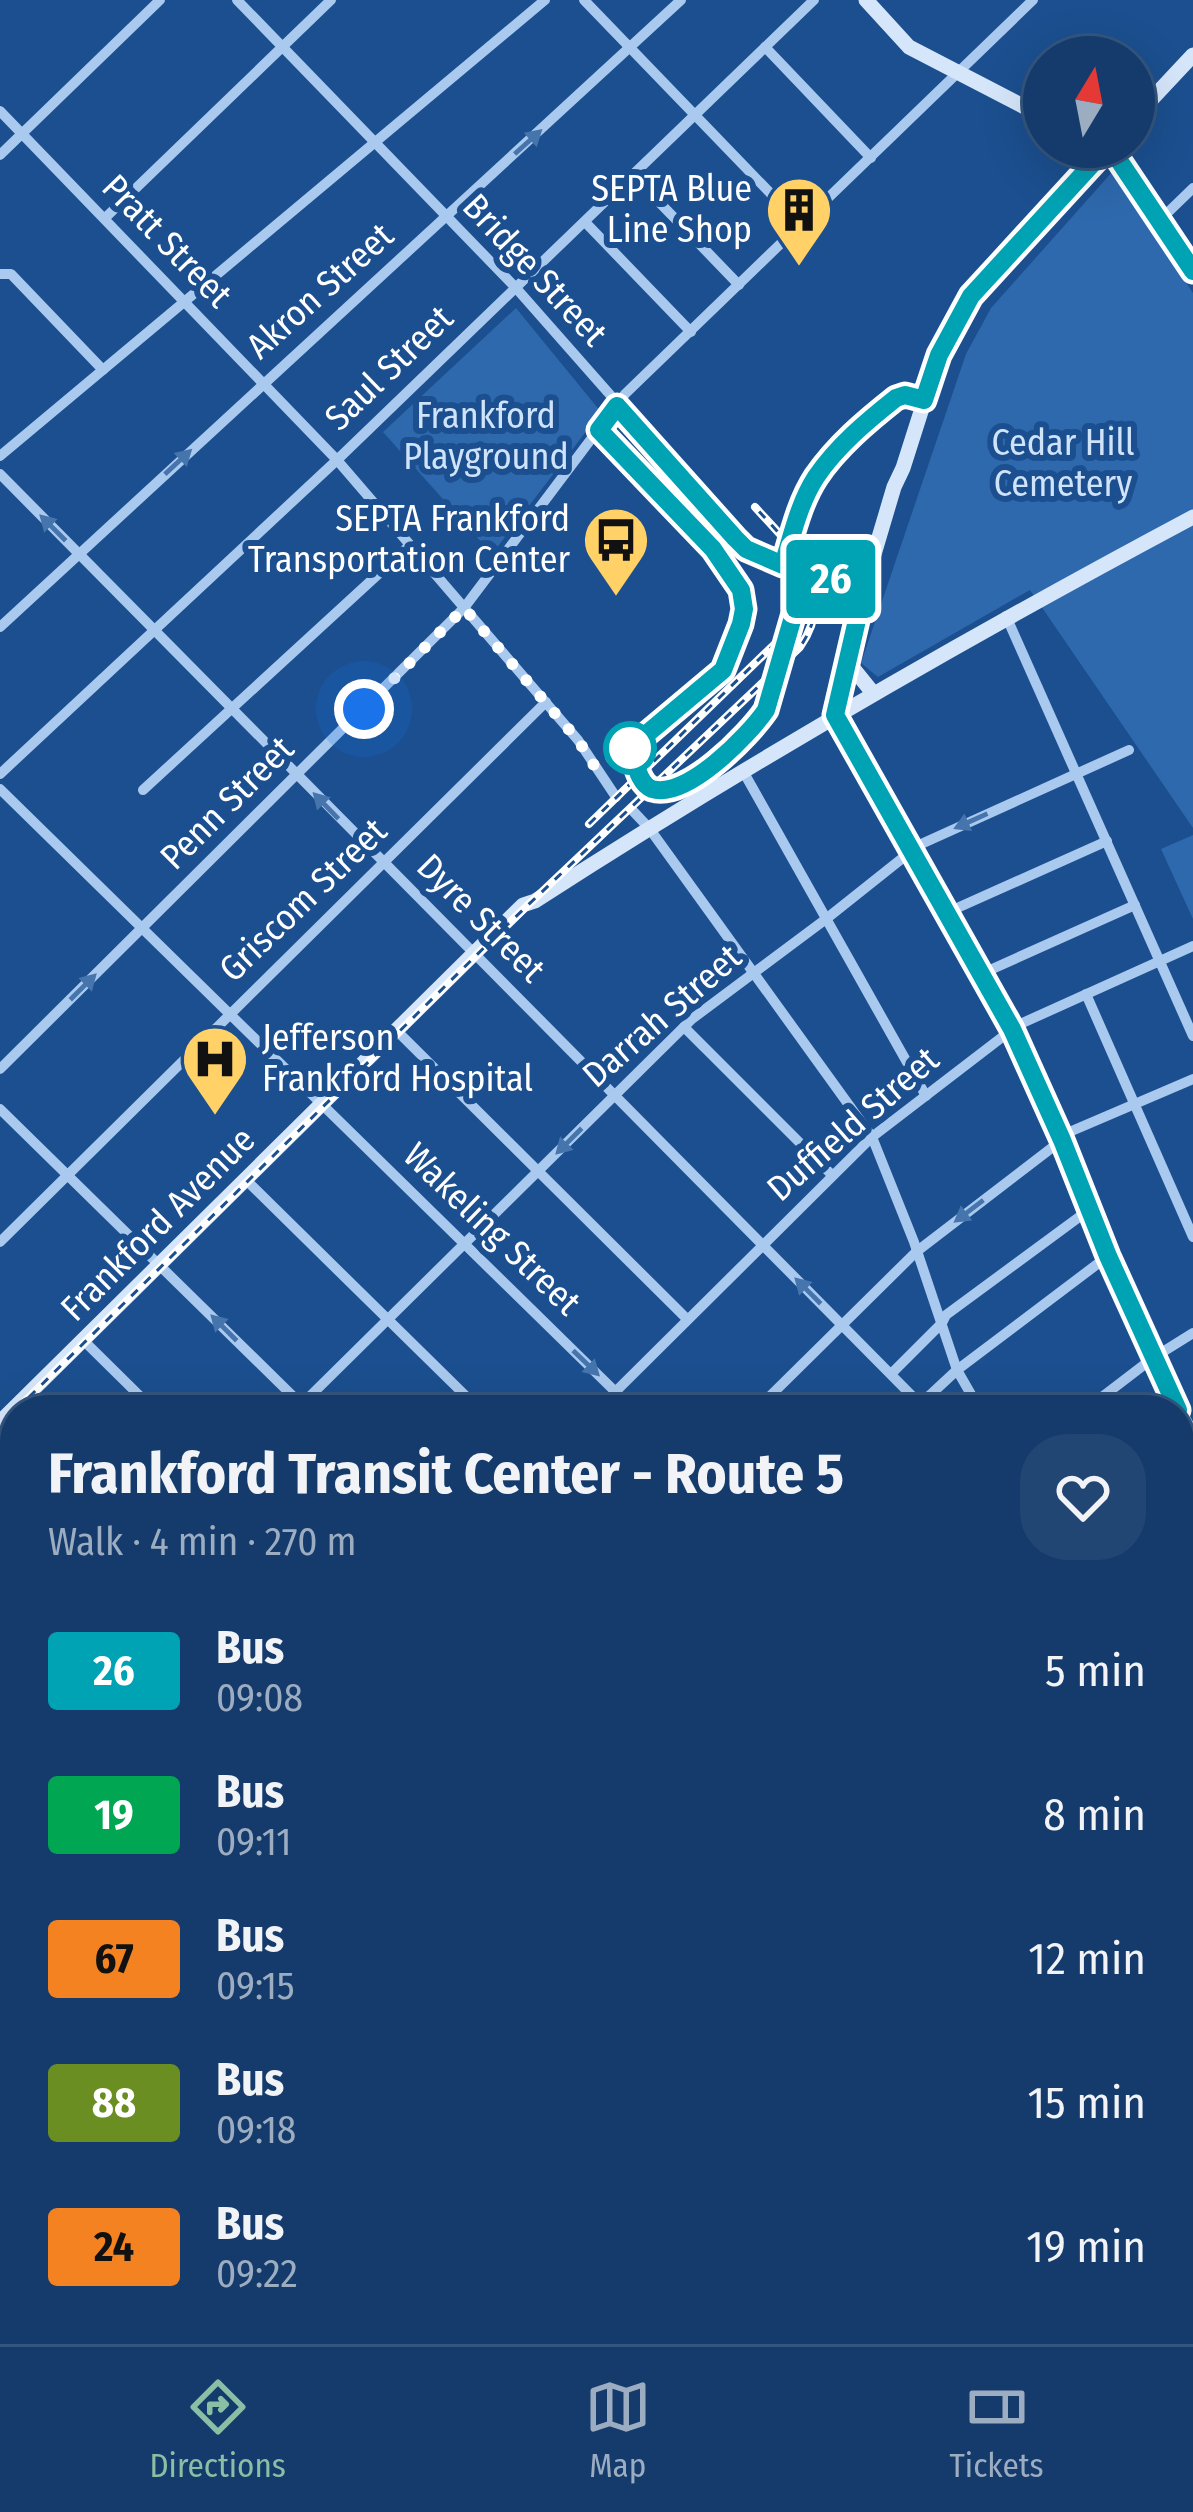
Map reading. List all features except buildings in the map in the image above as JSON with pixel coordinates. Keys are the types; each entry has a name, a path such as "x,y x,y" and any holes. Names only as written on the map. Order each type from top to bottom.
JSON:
{"main road":[{"path":"866,0 909,46 1023,106"},
{"path":"1155,96 1193,55"},
{"path":"1087,168 986,277 939,355 864,590 835,715 1012,1029 1170,1395"},
{"path":"1124,168 1193,271"},
{"name":"Frankford Avenue","path":"27,1395 523,905 535,902 835,715 1006,616 1193,517"},
{"path":"848,662 873,693"}],"street":[{"path":"0,154 160,0"},
{"name":"Bridge Street","path":"237,0 516,288 746,549 864,590"},
{"path":"105,218 332,0"},
{"path":"0,456 544,0"},
{"path":"584,0 801,225"},
{"name":"Akron Street","path":"0,627 681,0"},
{"name":"Saul Street","path":"0,774 337,460 814,0"},
{"name":"Penn Street","path":"0,1069 464,608 625,394 1034,0"},
{"path":"765,47 871,158"},
{"name":"Pratt Street","path":"0,111 337,460 578,740 616,796"},
{"path":"633,176 739,284"},
{"path":"1160,220 1193,188"},
{"path":"585,222 691,332"},
{"path":"0,274 11,274 103,370"},
{"name":"Dyre Street","path":"0,474 908,1395"},
{"path":"143,790 410,545"},
{"path":"1006,616 1193,1036"},
{"name":"Griscom Street","path":"0,1242 546,702"},
{"name":"Darrah Street","path":"314,1395 684,1028 911,849 1129,750"},
{"path":"743,771 926,1096"},
{"name":"Wakeling Street","path":"0,789 619,1395"},
{"path":"633,811 872,1138 957,1370 971,1395"},
{"path":"946,913 1107,842"},
{"path":"981,974 1135,905"},
{"name":"Duffield Street","path":"613,1395 872,1138 1012,1029 1193,946"},
{"path":"1086,994 1193,1237"},
{"path":"684,1028 832,1175"},
{"path":"397,1031 687,1319"},
{"path":"771,1395 916,1252 1061,1138 1193,1078"},
{"path":"0,1109 288,1395"},
{"path":"246,1180 466,1395"},
{"path":"891,1374 946,1316 1090,1209"},
{"path":"930,1395 1108,1256"},
{"path":"1105,1395 1193,1334"},
{"path":"83,1340 139,1395"}],"green space":[{"name":"Cedar Hill Cemetery","path":"1113,171 1193,293 1193,828 1030,590 878,677 861,663 966,354 991,308"},
{"name":"Frankford Playground","path":"516,308 601,412 492,554 383,432"},
{"path":"1193,835 1193,919 1161,849"}],"railway":[{"path":"31,1395 507,925 800,647 811,626 813,588 796,554 755,507"},
{"path":"589,824 784,635 795,596 786,556"}],"bus line":[{"name":"26","path":"1170,1395 1012,1029 835,715 864,590 806,572 766,710 757,723 719,761 677,788 649,787 639,775 630,748 723,670 744,609 731,571 599,430 617,406 746,549 783,565 814,479 834,453 896,398 905,395 924,400 939,355 971,296 1106,149 1141,191 1193,271"}],"place":[{"name":"SEPTA Blue Line Shop","path":"799,269"},
{"name":"SEPTA Frankford Transportation Center","path":"616,599"},
{"name":"Jefferson Frankford Hospital","path":"215,1118"}],"route":[{"path":"364,709 464,608 578,740 595,767 630,748"}]}
